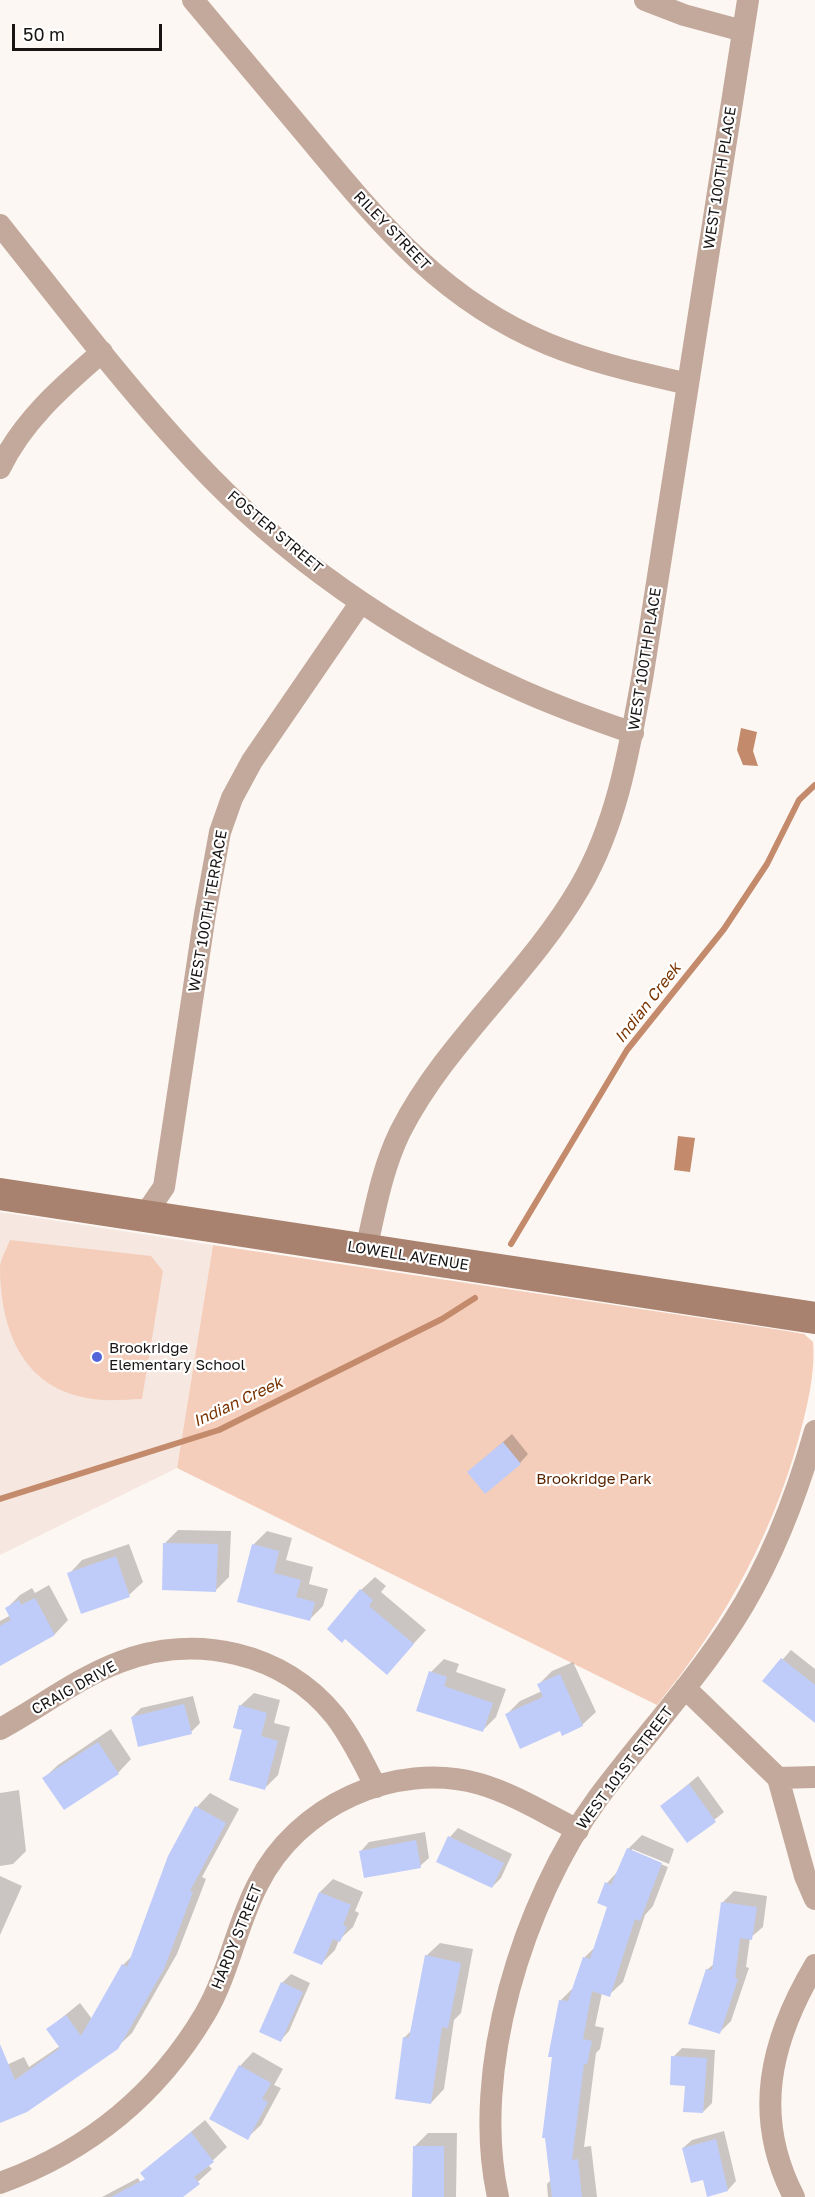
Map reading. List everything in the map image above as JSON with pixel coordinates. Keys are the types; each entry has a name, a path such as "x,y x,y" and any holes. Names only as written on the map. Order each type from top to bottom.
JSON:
{"street":[{"name":"RILEY STREET","path":"194,0 378,220 413,257 454,290 502,321 548,344 603,364 688,384"},
{"path":"645,0 684,15 743,30"},
{"name":"WEST 100TH PLACE","path":"366,1250 385,1169 400,1133 426,1087 550,935 581,886 604,838 623,780 633,733 748,0"},
{"name":"FOSTER STREET","path":"0,225 102,352 194,461 258,521 361,602 425,642 511,686 633,733"},
{"path":"0,468 27,425 58,391 102,352"},
{"name":"WEST 100TH TERRACE","path":"144,1216 164,1187 205,914 220,832 232,798 252,760 361,602"},
{"name":"LOWELL AVENUE","path":"0,1194 815,1318"},
{"name":"WEST 101ST STREET","path":"498,2197 491,2128 494,2070 503,2016 518,1956 537,1907 578,1830 597,1800 685,1688 734,1620 769,1560 800,1482 815,1431"},
{"name":"CRAIG DRIVE","path":"0,1729 119,1662 162,1650 206,1648 261,1661 309,1690 336,1718 376,1787"},
{"path":"685,1688 778,1778 805,1876 815,1899"},
{"path":"778,1778 815,1777"},
{"name":"HARDY STREET","path":"0,2183 30,2172 78,2148 121,2116 151,2088 176,2057 206,2013 228,1965 250,1900 273,1858 286,1843 322,1811 347,1797 376,1787 412,1779 460,1780 511,1795 578,1830"},
{"path":"794,2197 782,2174 772,2138 770,2107 773,2065 782,2031 795,2000 815,1965"}],"shaded area":[{"path":"741,728 757,732 753,751 758,766 743,765 737,750"},
{"path":"678,1136 695,1138 690,1172 674,1170"},
{"name":"Brookridge Elementary School","path":"0,1212 213,1245 177,1468 0,1555"}],"green space":[{"path":"10,1240 151,1256 163,1271 142,1399 102,1400 78,1396 41,1378 27,1364 9,1329 1,1288 0,1266"},
{"name":"Brookridge Park","path":"213,1245 781,1330 804,1334 813,1342 812,1380 804,1418 793,1458 765,1534 747,1570 706,1639 657,1705 177,1468"}],"building":[{"path":"503,1442 521,1464 485,1494 467,1472"},
{"path":"163,1543 218,1544 216,1592 162,1590"},
{"path":"252,1544 279,1551 274,1573 301,1580 296,1597 315,1602 310,1621 237,1602"},
{"path":"116,1556 130,1597 81,1614 67,1573"},
{"path":"360,1589 373,1600 369,1606 414,1644 387,1675 345,1639 342,1643 327,1629"},
{"path":"35,1598 55,1635 0,1666 0,1626 11,1620 5,1608 19,1600 21,1605"},
{"path":"781,1658 815,1685 815,1723 762,1681"},
{"path":"429,1671 447,1677 444,1686 493,1703 483,1732 416,1711"},
{"path":"560,1674 583,1726 562,1736 560,1731 520,1749 505,1714 543,1697 537,1684"},
{"path":"184,1704 192,1734 138,1747 131,1717"},
{"path":"239,1705 267,1713 261,1736 278,1741 265,1790 229,1780 242,1730 233,1728"},
{"path":"98,1742 119,1774 64,1810 42,1778"},
{"path":"689,1784 716,1822 687,1843 660,1806"},
{"path":"195,1806 226,1823 190,1891 193,1892 164,1969 118,2049 27,2112 0,2123 0,2044 15,2080 60,2048 46,2029 66,2015 81,2036 122,1964 127,1967 168,1856"},
{"path":"448,1836 504,1863 492,1888 436,1862"},
{"path":"416,1840 421,1868 364,1878 359,1851"},
{"path":"627,1848 662,1863 640,1921 635,1919 610,1997 592,1991 583,2039 592,2041 587,2064 584,2064 572,2160 578,2159 582,2197 552,2197 545,2138 542,2138 552,2057 548,2057 559,2000 568,2001 583,1957 590,1959 607,1907 597,1903 605,1882 611,1885"},
{"path":"319,1892 351,1905 343,1925 347,1927 340,1942 333,1939 322,1965 293,1953"},
{"path":"721,1902 757,1907 752,1940 740,1938 735,1978 738,1979 720,2034 688,2024 706,1969 712,1970"},
{"path":"425,1955 461,1963 448,2028 442,2027 431,2104 395,2099 403,2037 409,2038"},
{"path":"281,1982 303,1992 281,2042 259,2032"},
{"path":"671,2056 707,2058 703,2113 683,2112 685,2086 670,2085"},
{"path":"239,2065 271,2083 262,2099 268,2102 248,2140 209,2119"},
{"path":"191,2132 214,2162 194,2177 200,2184 183,2197 111,2197 145,2179 140,2173"},
{"path":"716,2139 728,2191 707,2197 703,2180 691,2183 682,2148"},
{"path":"413,2146 444,2146 444,2197 412,2197"}],"waterway":[{"name":"Indian Creek","path":"511,1244 627,1050 724,929 767,864 799,800 815,785"},
{"name":"Indian Creek","path":"0,1499 219,1430 442,1319 475,1298"}],"place":[{"name":"Brookridge Elementary School","path":"97,1357"}]}
